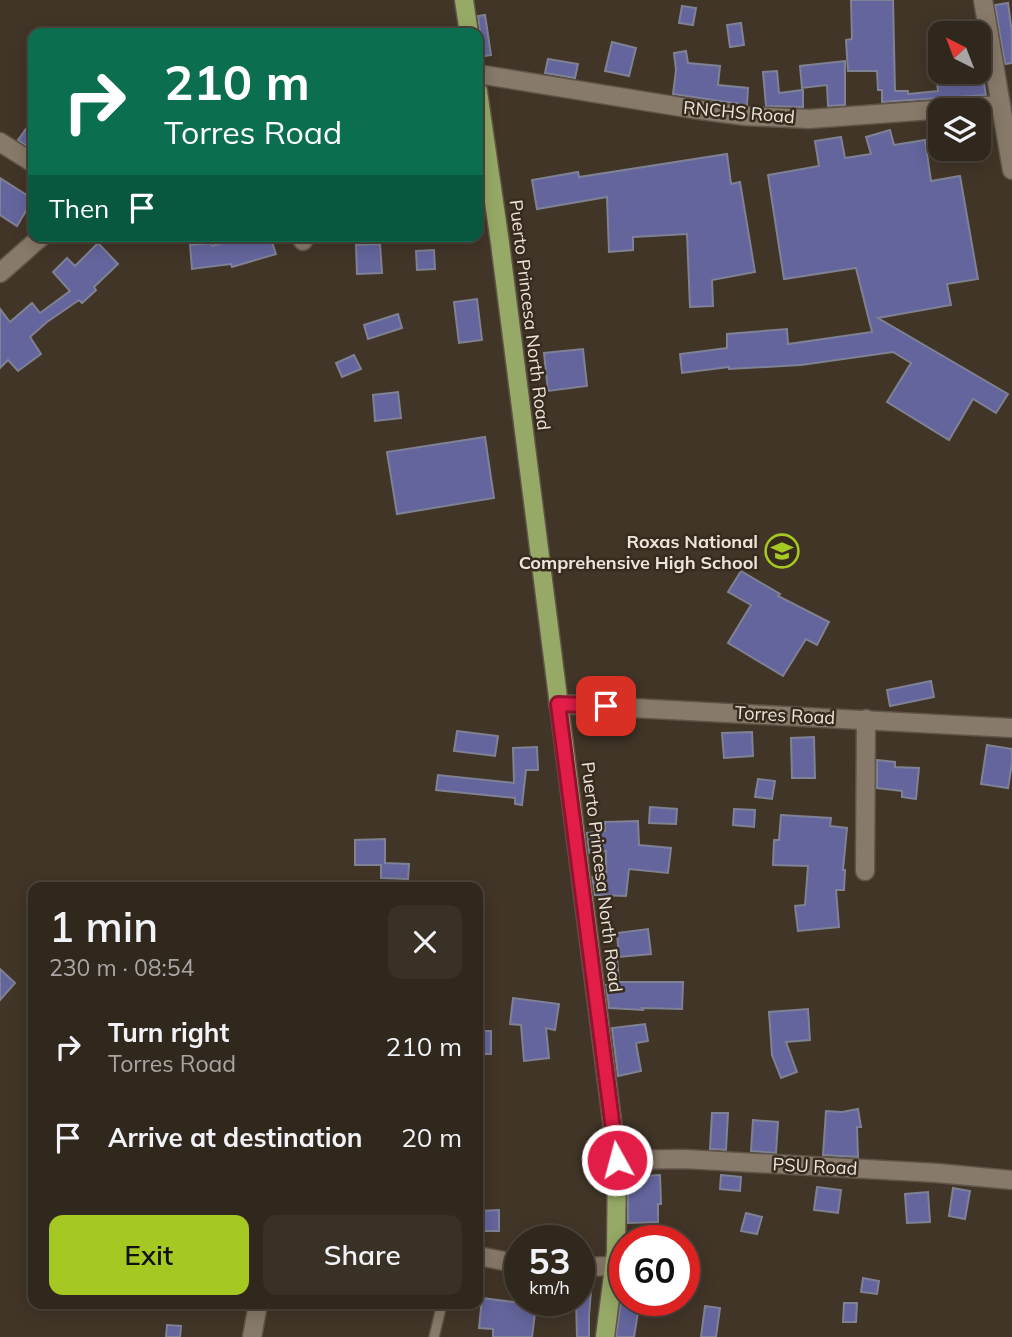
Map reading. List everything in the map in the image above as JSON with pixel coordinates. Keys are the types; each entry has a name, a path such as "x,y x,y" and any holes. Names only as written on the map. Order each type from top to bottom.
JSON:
{"main road":[{"path":"464,0 468,28"},
{"name":"Puerto Princesa North Road","path":"483,125 617,1160 616,1225"},
{"name":"Puerto Princesa North Road","path":"605,1337 609,1309"}],"street":[{"path":"983,0 1012,170"},
{"name":"RNCHS Road","path":"483,75 746,116 809,119 1001,105"},
{"path":"0,142 28,160"},
{"path":"0,273 35,242"},
{"name":"Torres Road","path":"558,704 1012,728"},
{"path":"865,871 866,719"},
{"name":"PSU Road","path":"617,1160 695,1160 937,1173 1012,1180"},
{"path":"483,1257 504,1261"},
{"path":"252,1337 257,1309"}],"lane":[{"path":"434,1337 441,1309"}],"building":[{"path":"851,0 893,0 895,91 908,91 908,94 938,91 937,84 984,84 986,95 882,102 877,71 848,71 846,40 852,39"},
{"path":"1008,3 1012,63 1005,64 995,5"},
{"path":"682,6 696,8 693,25 679,23"},
{"path":"485,15 491,55 483,56 483,28 480,28 478,16"},
{"path":"741,23 744,45 730,47 727,25"},
{"path":"612,42 636,48 629,76 605,71"},
{"path":"686,51 688,63 720,66 718,85 748,88 747,105 673,94 676,70 674,53"},
{"path":"548,59 578,64 575,78 545,73"},
{"path":"845,61 845,105 828,106 827,85 802,88 800,66"},
{"path":"777,71 779,93 803,90 803,107 766,106 763,72"},
{"path":"28,126 28,147 18,140"},
{"path":"890,130 894,145 925,140 931,181 960,176 978,279 947,284 951,305 878,318 1008,394 996,413 973,399 949,440 887,402 911,363 893,352 801,365 729,367 682,373 680,354 727,348 727,334 787,329 788,344 872,332 856,268 784,279 768,175 819,166 815,141 841,137 845,158 871,154 866,137"},
{"path":"727,154 731,184 740,182 755,272 712,280 713,306 690,307 687,234 633,237 633,250 609,252 607,197 537,209 532,180 578,172 579,177"},
{"path":"0,178 28,196 28,207 17,226 0,215"},
{"path":"224,242 272,242 276,254 232,267 231,264 192,269 190,245 211,243 212,246"},
{"path":"98,243 118,264 82,303 79,300 30,337 41,354 18,371 8,360 0,368 0,309 10,322 32,303 40,313 70,291 53,272 67,258 75,266"},
{"path":"380,244 382,273 357,274 356,245"},
{"path":"434,250 435,269 417,270 416,251"},
{"path":"477,299 482,340 459,343 454,302"},
{"path":"398,314 402,328 368,339 364,325"},
{"path":"583,349 587,386 548,391 544,353"},
{"path":"354,355 361,369 342,377 336,363"},
{"path":"398,392 401,418 375,421 373,395"},
{"path":"485,437 494,498 397,514 387,452"},
{"path":"741,571 780,594 778,596 829,622 817,645 806,639 783,676 728,643 751,605 728,592"},
{"path":"931,681 934,697 890,706 887,690"},
{"path":"457,731 498,736 495,756 454,751"},
{"path":"752,732 753,756 724,758 722,733"},
{"path":"814,737 815,778 792,778 791,738"},
{"path":"987,745 1012,749 1008,788 981,784"},
{"path":"537,747 538,770 526,770 522,805 515,804 515,798 436,790 438,775 514,783 513,748"},
{"path":"877,760 895,762 895,767 919,768 916,799 902,797 902,791 877,788"},
{"path":"758,779 775,781 772,799 755,797"},
{"path":"650,807 677,809 676,824 649,823"},
{"path":"734,809 755,810 754,827 733,825"},
{"path":"781,815 831,818 830,826 847,828 844,890 836,890 839,927 798,931 795,906 805,905 808,866 773,865 774,840 779,840"},
{"path":"638,821 639,845 671,848 668,873 629,869 626,896 595,895 592,877 606,877 606,851 589,853 587,833 605,831 605,822"},
{"path":"385,839 385,863 409,864 408,879 381,878 381,865 355,865 355,840"},
{"path":"648,929 651,954 619,957 617,933"},
{"path":"617,958 619,982 683,982 682,1009 609,1008 606,960"},
{"path":"0,969 15,983 0,1000"},
{"path":"513,998 559,1004 555,1030 546,1028 549,1058 524,1061 521,1025 510,1024"},
{"path":"808,1009 810,1040 786,1042 797,1072 781,1078 772,1055 769,1012"},
{"path":"645,1024 648,1041 636,1043 641,1071 618,1076 612,1028"},
{"path":"483,1031 491,1031 491,1054 483,1054"},
{"path":"858,1109 861,1127 857,1127 858,1157 823,1155 826,1111"},
{"path":"712,1113 728,1113 726,1150 710,1149"},
{"path":"753,1120 778,1122 776,1153 751,1151"},
{"path":"660,1175 661,1204 658,1204 658,1222 628,1223 628,1177"},
{"path":"721,1175 741,1177 740,1191 720,1189"},
{"path":"817,1187 841,1190 838,1213 814,1210"},
{"path":"953,1188 970,1191 965,1219 949,1216"},
{"path":"928,1192 930,1222 907,1223 905,1194"},
{"path":"499,1210 499,1231 483,1231 483,1211"},
{"path":"746,1213 762,1217 757,1234 741,1231"},
{"path":"863,1278 879,1281 877,1294 861,1292"},
{"path":"483,1298 504,1301 504,1316 535,1316 532,1337 493,1337 493,1329 479,1328"},
{"path":"844,1303 857,1303 856,1322 843,1322"},
{"path":"705,1306 720,1308 716,1337 701,1337"},
{"path":"576,1316 589,1316 589,1337 577,1337"},
{"path":"619,1316 637,1316 634,1337 616,1337"},
{"path":"167,1325 181,1326 180,1337 166,1337"}],"place":[{"name":"Roxas National Comprehensive High School","path":"782,551"}],"route":[{"path":"606,706 558,704 617,1160"}]}
